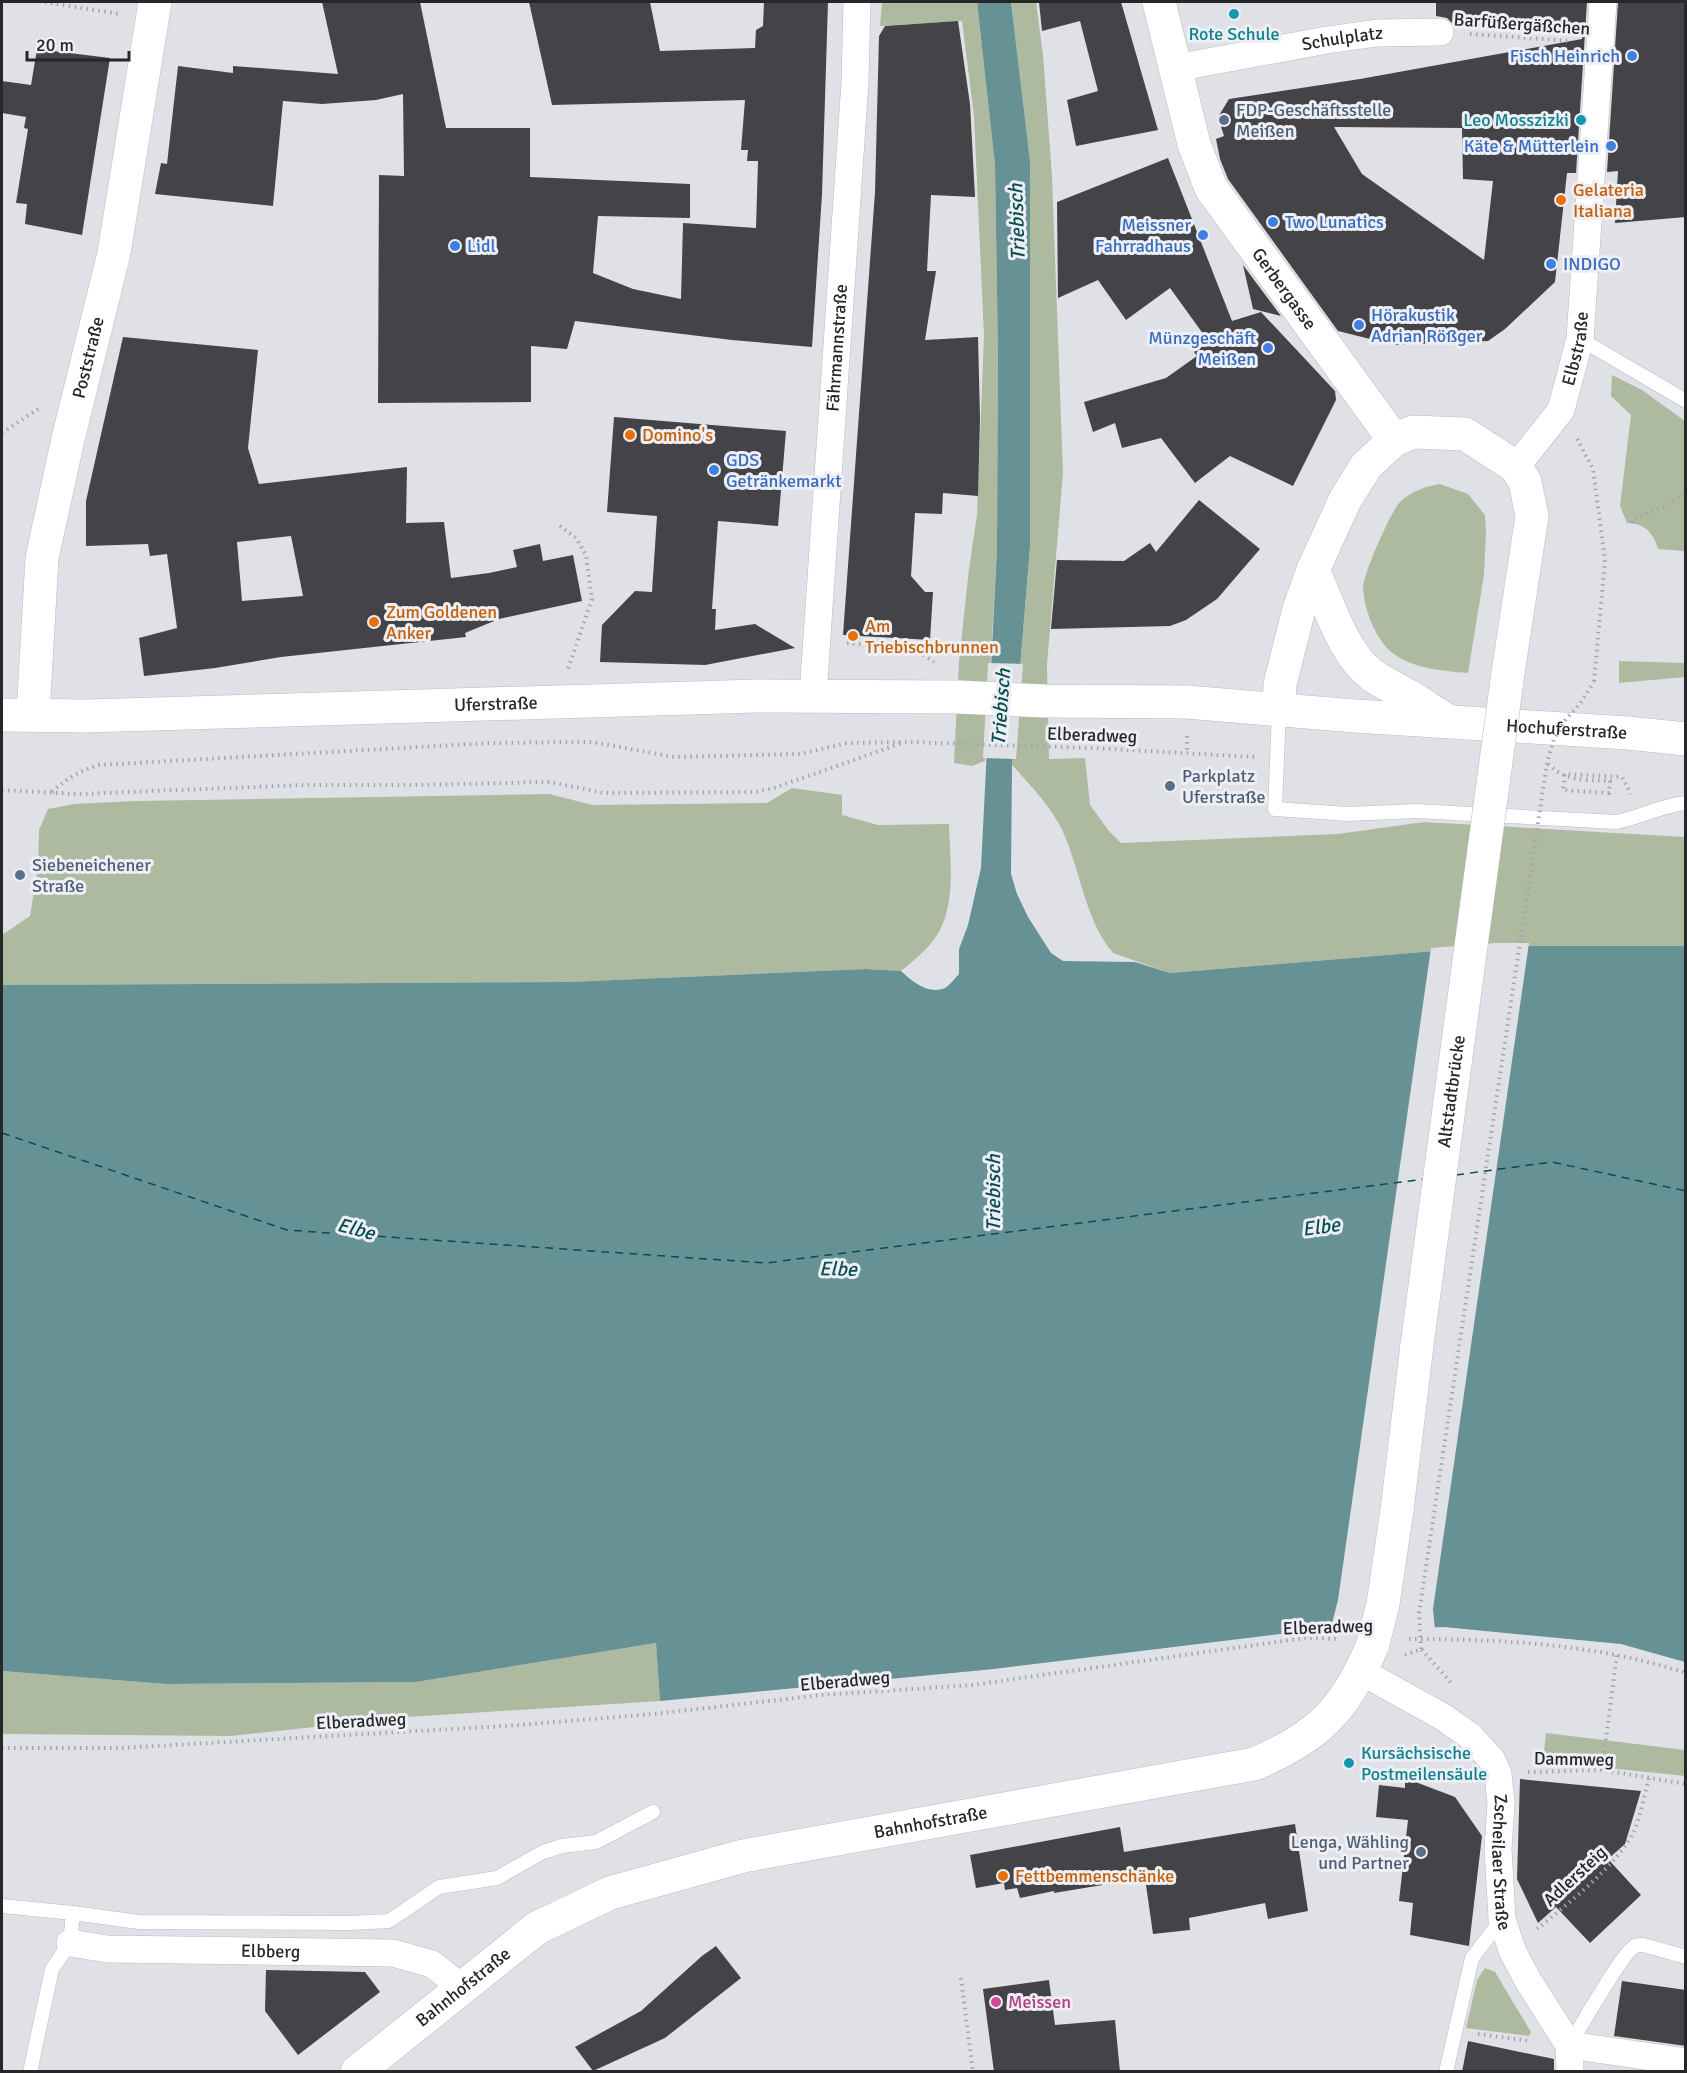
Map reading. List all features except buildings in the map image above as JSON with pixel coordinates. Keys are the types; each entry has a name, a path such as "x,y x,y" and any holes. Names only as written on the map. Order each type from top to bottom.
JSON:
{"main road":[{"name":"Gerbergasse","path":"1159,2 1194,144 1211,188 1394,440"},
{"name":"Poststraße","path":"33,715 42,558 68,440 114,253 154,10"},
{"path":"1280,710 1280,684 1299,609 1313,570 1345,501 1366,466 1394,440 1413,432 1465,435 1516,467"},
{"name":"Altstadtbrücke","path":"1397,1510 1508,673 1532,516 1525,482 1516,467"},
{"path":"1313,570 1340,630 1364,668 1379,681 1407,695 1448,721"},
{"name":"Uferstraße","path":"33,715 98,716 813,695 1186,702 1280,710"},
{"name":"Hochuferstraße","path":"1280,710 1628,733 1686,739"},
{"path":"2,715 33,715"},
{"name":"Bahnhofstraße","path":"357,2072 537,1928 610,1893 742,1856 1254,1764 1285,1751 1324,1723 1346,1699 1367,1658 1383,1604 1397,1510"}],"street":[{"name":"Fährmannstraße","path":"813,695 855,82 857,2"},
{"name":"Elbstraße","path":"1516,467 1561,410 1580,339 1604,2"},
{"name":"Schulplatz","path":"1175,68 1377,33 1440,32"},
{"name":"Zscheilaer Straße","path":"1367,1658 1415,1700 1470,1736 1492,1760 1498,1774 1501,1803 1498,1849 1502,1919 1512,1950 1570,2058"},
{"name":"Elbberg","path":"70,1943 107,1949 393,1953 432,1964 461,1987"},
{"path":"1570,2058 1686,2062"}],"lane":[{"path":"1580,339 1686,401"},
{"path":"1280,710 1275,809 1348,814 1416,811 1616,822 1633,819 1673,804 1686,803"},
{"path":"2,1906 73,1912 139,1922 350,1923 388,1921 439,1887 497,1878 543,1852 562,1846 596,1842 654,1812"},
{"path":"30,2072 52,1969 70,1943 73,1912"},
{"path":"1446,2072 1472,1958 1502,1919"},
{"path":"1570,2058 1620,1963 1633,1947 1641,1945 1686,1957"}],"path":[{"path":"45,2 154,10"},
{"name":"Barfüßergäßchen","path":"1440,32 1601,44"},
{"path":"1460,1692 1421,1649 1419,1613 1547,764 1554,739 1594,682 1605,560 1593,470 1561,410"},
{"path":"1632,523 1634,518 1665,507 1686,492"},
{"path":"557,701 592,599 586,555 576,538 560,526"},
{"path":"843,640 849,645 916,650 940,666"},
{"name":"Elberadweg","path":"52,792 63,781 78,772 99,765 490,743 593,742 674,757 800,754 847,743 906,742 1276,758"},
{"path":"2,790 79,794 305,785 550,782 604,793 756,792 774,788 906,742"},
{"path":"1547,764 1557,773 1571,779 1610,781 1610,793 1563,790 1564,774 1622,777 1635,803"},
{"name":"Elberadweg","path":"2,1748 120,1748 505,1726 654,1714 822,1695 972,1685 1305,1638 1340,1638"},
{"path":"1408,1639 1477,1639 1617,1653 1686,1673"},
{"path":"1602,1770 1617,1653"},
{"name":"Dammweg","path":"1498,1774 1602,1770 1686,1784"},
{"name":"Adlersteig","path":"1542,1925 1613,1862 1634,1832 1649,1778"},
{"path":"961,1978 973,2072"},
{"path":"1456,2031 1570,2058"}],"green space":[{"path":"882,2 977,2 995,165 998,355 997,548 985,761 972,766 954,763 959,661 977,515 984,336 974,116 962,21 880,26"},
{"path":"1011,2 1036,2 1043,55 1052,176 1063,473 1047,665 1049,759 1085,758 1090,805 1121,843 1338,834 1424,822 1685,837 1685,946 1495,946 1170,973 1113,953 1096,926 1063,832 1053,814 1012,765 1030,547 1030,161"},
{"path":"1612,375 1642,390 1685,421 1685,551 1658,549 1654,538 1647,530 1633,523 1627,523 1620,506 1631,415 1611,396"},
{"path":"1440,484 1468,494 1485,515 1484,575 1468,673 1424,667 1403,660 1394,654 1381,641 1373,627 1364,596 1364,581 1372,558 1399,503 1418,490"},
{"path":"1619,661 1685,663 1685,677 1619,683"},
{"path":"792,788 842,795 842,815 878,825 949,824 951,883 947,912 935,938 901,971 865,969 569,982 2,985 2,935 30,916 38,867 39,830 48,809 74,804 137,801 549,794 593,805 767,803"},
{"path":"656,1643 660,1701 408,1717 231,1736 2,1734 2,1671 166,1684 416,1682"},
{"path":"1546,1733 1685,1750 1685,1776 1543,1761"},
{"path":"1485,1968 1495,1972 1531,2032 1529,2036 1466,2028 1477,1980"}],"water":[{"path":"977,2 1011,2 1030,161 1030,547 1012,765 1011,874 1017,894 1028,917 1051,953 1063,961 1135,962 1170,973 1495,946 1685,946 1685,1662 1621,1644 1444,1627 1288,1633 994,1669 660,1701 656,1643 416,1682 166,1684 2,1671 2,985 569,982 865,969 901,971 927,989 939,990 945,988 959,974 959,949 968,925 981,868 997,548 998,355 995,165"}],"pier":[{"path":"988,663 1023,664 1016,759 983,758"},
{"path":"1529,943 1433,1609 1435,1630 1329,1635 1338,1600 1431,948"}],"ferry route":[{"path":"2,1133 287,1230 766,1263 1425,1179"},
{"path":"1456,1175 1552,1162 1686,1191"}],"place":[{"name":"Rote Schule","path":"1234,14"},
{"name":"Fisch Heinrich","path":"1632,56"},
{"name":"FDP-Geschäftsstelle Meißen","path":"1224,120"},
{"name":"Leo Mosszizki","path":"1581,120"},
{"name":"Käte & Mütterlein","path":"1611,146"},
{"name":"Gelateria Italiana","path":"1561,200"},
{"name":"Two Lunatics","path":"1273,222"},
{"name":"Meissner Fahrradhaus","path":"1203,235"},
{"name":"Lidl","path":"455,246"},
{"name":"INDIGO","path":"1551,264"},
{"name":"Hörakustik Adrian Rößger","path":"1359,325"},
{"name":"Münzgeschäft Meißen","path":"1268,348"},
{"name":"Domino's","path":"630,435"},
{"name":"GDS Getränkemarkt","path":"714,470"},
{"name":"Zum Goldenen Anker","path":"374,622"},
{"name":"Am Triebischbrunnen","path":"853,636"},
{"name":"Parkplatz Uferstraße","path":"1170,786"},
{"name":"Siebeneichener Straße","path":"20,875"},
{"name":"Kursächsische Postmeilensäule","path":"1349,1763"},
{"name":"Lenga, Wähling und Partner","path":"1421,1852"},
{"name":"Fettbemmenschänke","path":"1003,1876"},
{"name":"Meissen","path":"996,2002"}],"water label":[{"name":"Triebisch","path":"1017,222"},
{"name":"Triebisch","path":"1001,707"},
{"name":"Triebisch","path":"993,1193"},
{"name":"Elbe","path":"1321,1227"},
{"name":"Elbe","path":"356,1229"},
{"name":"Elbe","path":"838,1269"}]}
